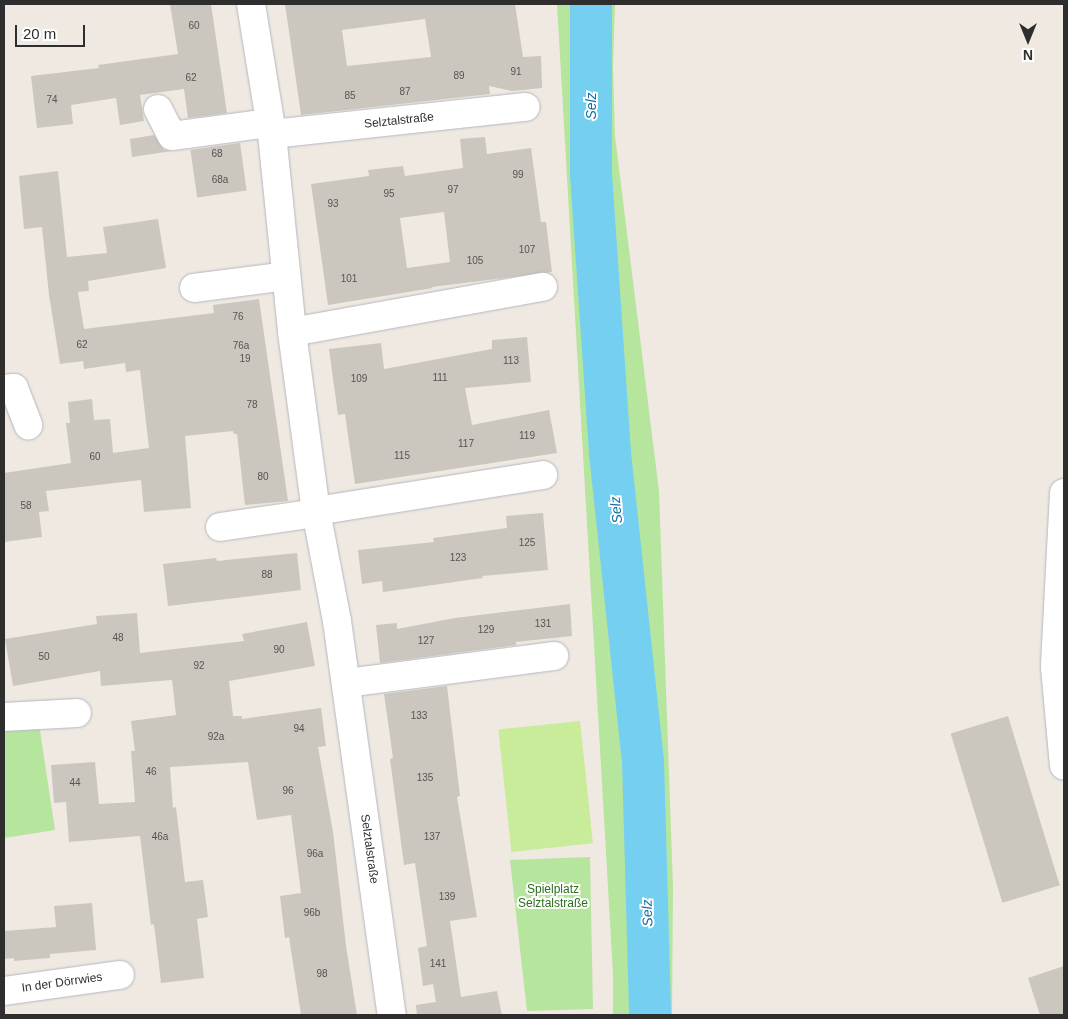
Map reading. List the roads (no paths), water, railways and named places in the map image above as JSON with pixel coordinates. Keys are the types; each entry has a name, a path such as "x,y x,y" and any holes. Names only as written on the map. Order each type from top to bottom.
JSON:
{"street":[{"name":"Selztalstraße","path":"251,4 271,129 292,332 316,512 337,621 392,1015"},
{"name":"Selztalstraße","path":"158,109 172,136 526,107"},
{"path":"194,288 286,276"},
{"path":"292,332 543,287"},
{"path":"4,389 14,388 28,425"},
{"path":"220,527 543,475"},
{"path":"1064,493 1055,667 1064,766"},
{"path":"346,683 554,656"},
{"path":"4,717 77,713"},
{"name":"In der Dörrwies","path":"4,991 120,975"}],"waterway":[{"name":"Selz","path":"591,4 591,174 610,453 643,760 650,1015"}],"park label":[{"name":"Spielplatz Selztalstraße","path":"553,897"}]}
